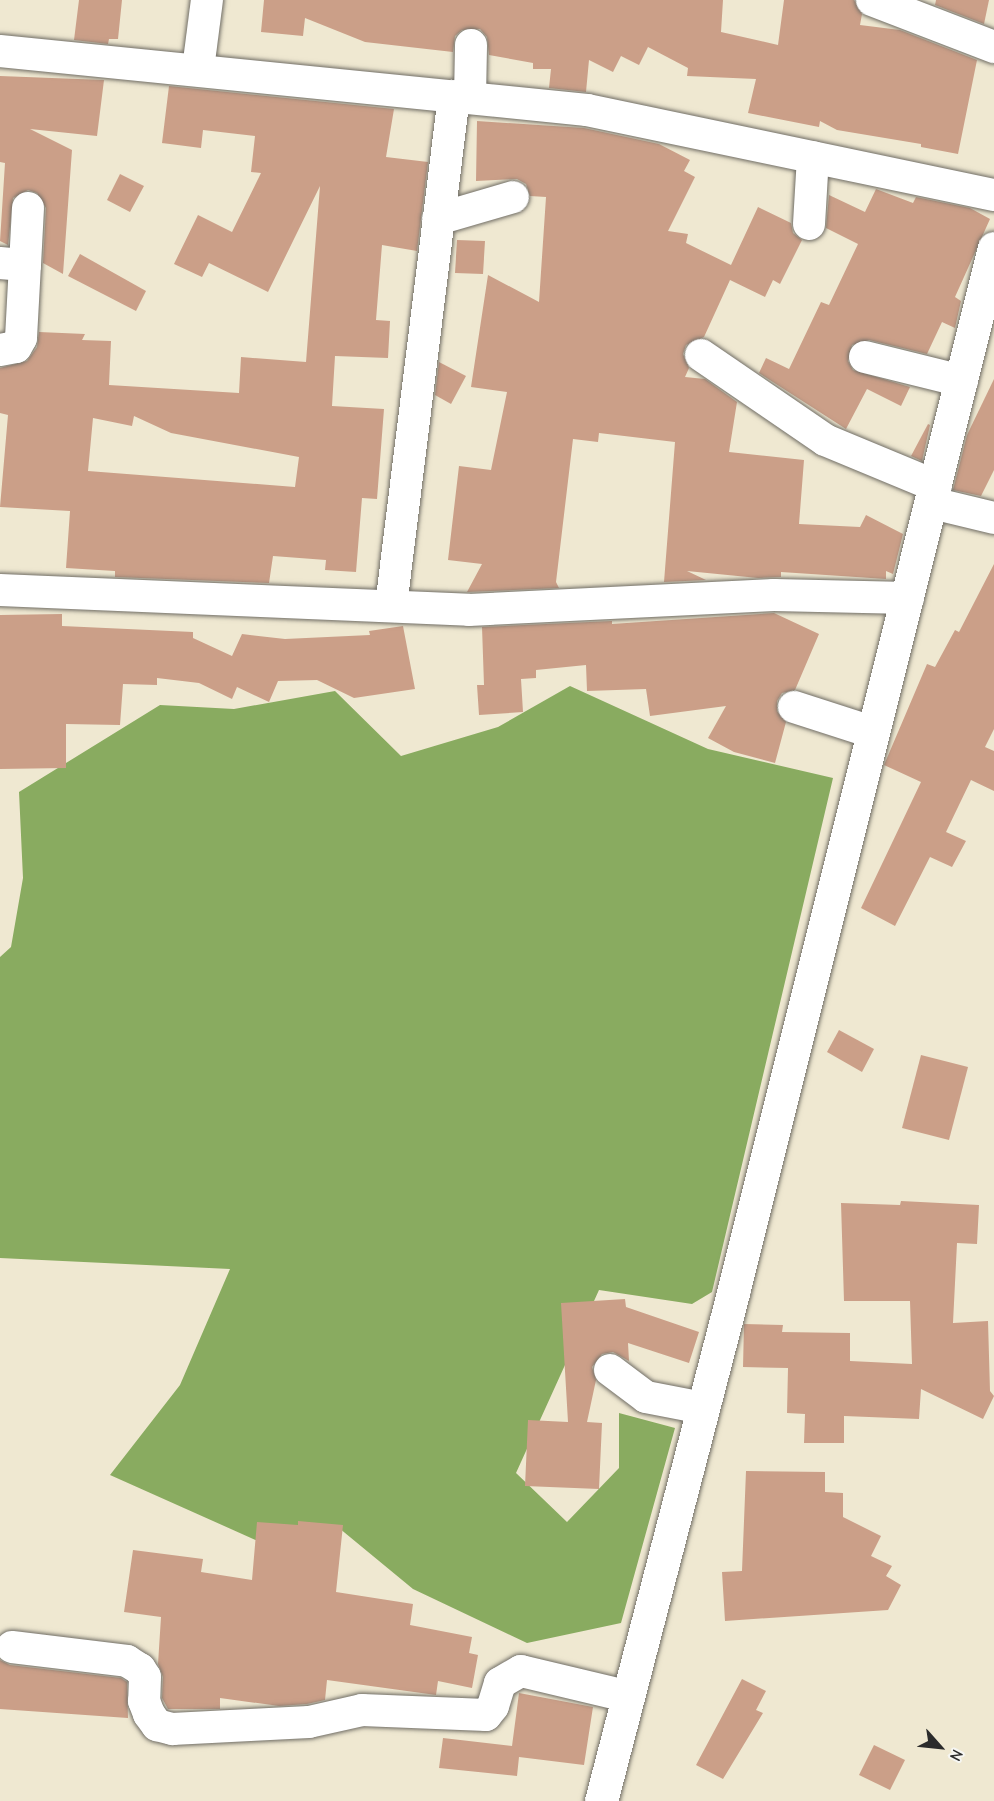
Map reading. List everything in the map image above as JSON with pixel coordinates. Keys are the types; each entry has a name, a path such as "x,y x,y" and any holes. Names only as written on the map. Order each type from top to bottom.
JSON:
{"main road":[{"path":"601,1801 908,598 994,248"}],"street":[{"path":"198,69 207,0"},
{"path":"872,0 994,47"},
{"path":"391,606 438,219 471,45"},
{"path":"0,51 198,69 587,110 994,195"},
{"path":"809,224 813,157"},
{"path":"438,219 513,197"},
{"path":"0,350 16,346 21,338 13,264 28,208"},
{"path":"701,355 825,440 934,494 994,518"},
{"path":"865,357 962,381"},
{"path":"0,590 526,610 774,595 908,598"},
{"path":"794,707 872,732"},
{"path":"610,1370 646,1397 703,1408"},
{"path":"12,1647 127,1661 140,1669 145,1677 144,1701 149,1714 157,1725 172,1729 309,1722 362,1710 486,1715 494,1706 500,1683 521,1671 626,1696"}],"green space":[{"path":"570,686 708,749 833,778 712,1292 692,1304 599,1290 516,1473 567,1522 619,1468 619,1413 675,1428 621,1623 527,1643 413,1589 339,1528 269,1546 110,1475 180,1385 230,1269 0,1258 0,957 11,947 23,878 19,792 160,705 234,709 335,691 401,756 498,727"}],"building":[{"path":"79,0 122,0 118,39 109,39 108,44 74,40"},
{"path":"264,0 723,0 721,32 778,45 784,0 854,0 862,14 860,25 900,30 977,60 958,154 921,147 921,144 837,130 820,121 819,127 748,113 756,79 687,76 688,68 648,47 639,65 621,56 613,72 589,60 586,92 549,88 551,69 533,69 533,63 489,55 487,37 480,29 462,30 455,36 453,52 365,42 305,18 303,36 261,32"},
{"path":"936,0 989,0 984,24 935,5"},
{"path":"0,76 104,80 97,136 30,129 72,150 63,274 43,263 46,208 37,193 28,190 13,198 8,245 0,241 5,163 0,162"},
{"path":"169,86 394,109 386,157 428,162 417,251 382,245 376,320 390,321 388,358 335,356 332,406 384,409 377,499 362,498 356,572 325,570 326,560 273,556 269,583 115,577 115,571 66,568 70,511 0,507 8,415 0,413 0,368 27,361 37,347 39,332 85,334 82,340 111,341 109,385 239,393 241,357 306,362 320,186 268,292 209,263 202,277 174,264 198,215 232,232 261,173 251,172 255,136 203,130 201,148 162,143","holes":["134,416 171,433 299,457 295,487 88,471 93,418 132,426"]},
{"path":"477,121 584,128 659,144 690,160 684,171 695,177 668,231 688,234 686,243 731,265 758,207 791,223 793,233 802,240 780,284 773,280 765,297 730,280 704,337 686,345 683,354 689,368 685,377 705,379 737,402 729,452 804,460 799,524 860,527 866,515 903,534 893,574 886,571 886,579 781,572 781,577 758,578 687,571 706,580 664,582 675,442 599,433 598,442 573,439 556,582 559,588 467,592 482,564 448,560 459,466 491,470 507,392 471,387 488,275 539,302 546,197 530,196 526,184 517,179 476,181"},
{"path":"120,174 144,186 130,212 107,200"},
{"path":"876,189 913,203 916,197 970,208 990,219 955,297 961,301 955,328 942,322 927,354 869,340 852,345 848,361 853,370 910,387 901,406 867,389 846,429 759,373 766,358 789,369 821,302 829,305 858,244 826,228 829,195 865,212"},
{"path":"457,240 485,241 483,274 455,273"},
{"path":"80,254 146,291 136,311 68,276"},
{"path":"439,362 466,376 451,404 435,395"},
{"path":"994,379 994,470 981,496 953,490 967,435"},
{"path":"928,424 930,425 922,461 911,456"},
{"path":"994,564 994,729 985,747 994,751 994,791 971,780 946,832 966,841 952,867 930,857 895,926 861,908 921,782 884,765 927,664 935,667 955,630 959,632"},
{"path":"774,613 819,634 795,690 782,693 777,701 777,711 786,722 775,763 734,752 708,738 726,706 650,716 646,689 587,691 586,665 536,670 536,678 521,679 523,712 479,715 477,685 484,685 482,627 612,621 612,624"},
{"path":"62,614 62,626 193,632 193,638 232,656 242,634 285,639 370,635 369,631 403,626 415,689 354,698 317,680 278,681 269,702 237,687 232,699 199,683 157,678 157,685 123,684 120,725 66,724 66,768 0,769 0,615"},
{"path":"839,1030 874,1049 862,1072 827,1052"},
{"path":"921,1055 968,1067 949,1140 902,1128"},
{"path":"901,1201 979,1205 977,1244 957,1243 953,1323 988,1321 990,1391 994,1396 983,1419 921,1389 919,1419 844,1416 844,1443 804,1443 805,1414 787,1413 788,1368 743,1367 744,1324 783,1325 782,1332 850,1333 850,1361 912,1364 910,1301 844,1301 841,1203 900,1205"},
{"path":"625,1299 626,1307 699,1332 689,1363 628,1343 629,1361 613,1352 602,1354 592,1367 596,1380 587,1422 602,1423 599,1489 525,1486 528,1420 568,1422 561,1303"},
{"path":"746,1471 825,1472 825,1492 843,1493 843,1517 881,1536 871,1556 892,1566 886,1576 901,1585 888,1610 725,1621 722,1572 742,1571"},
{"path":"298,1521 343,1525 336,1592 413,1604 410,1625 472,1637 469,1653 478,1655 472,1688 438,1681 436,1695 327,1680 325,1700 307,1704 279,1706 220,1698 220,1709 168,1709 162,1698 163,1677 158,1664 161,1617 124,1612 133,1550 203,1559 201,1572 252,1580 257,1522 298,1525"},
{"path":"0,1660 10,1665 121,1678 127,1682 128,1718 0,1709"},
{"path":"742,1679 766,1691 756,1710 763,1713 723,1779 696,1765"},
{"path":"519,1693 593,1707 584,1765 519,1757 517,1776 439,1768 443,1738 512,1746"},
{"path":"874,1745 905,1760 890,1790 859,1775"}]}
